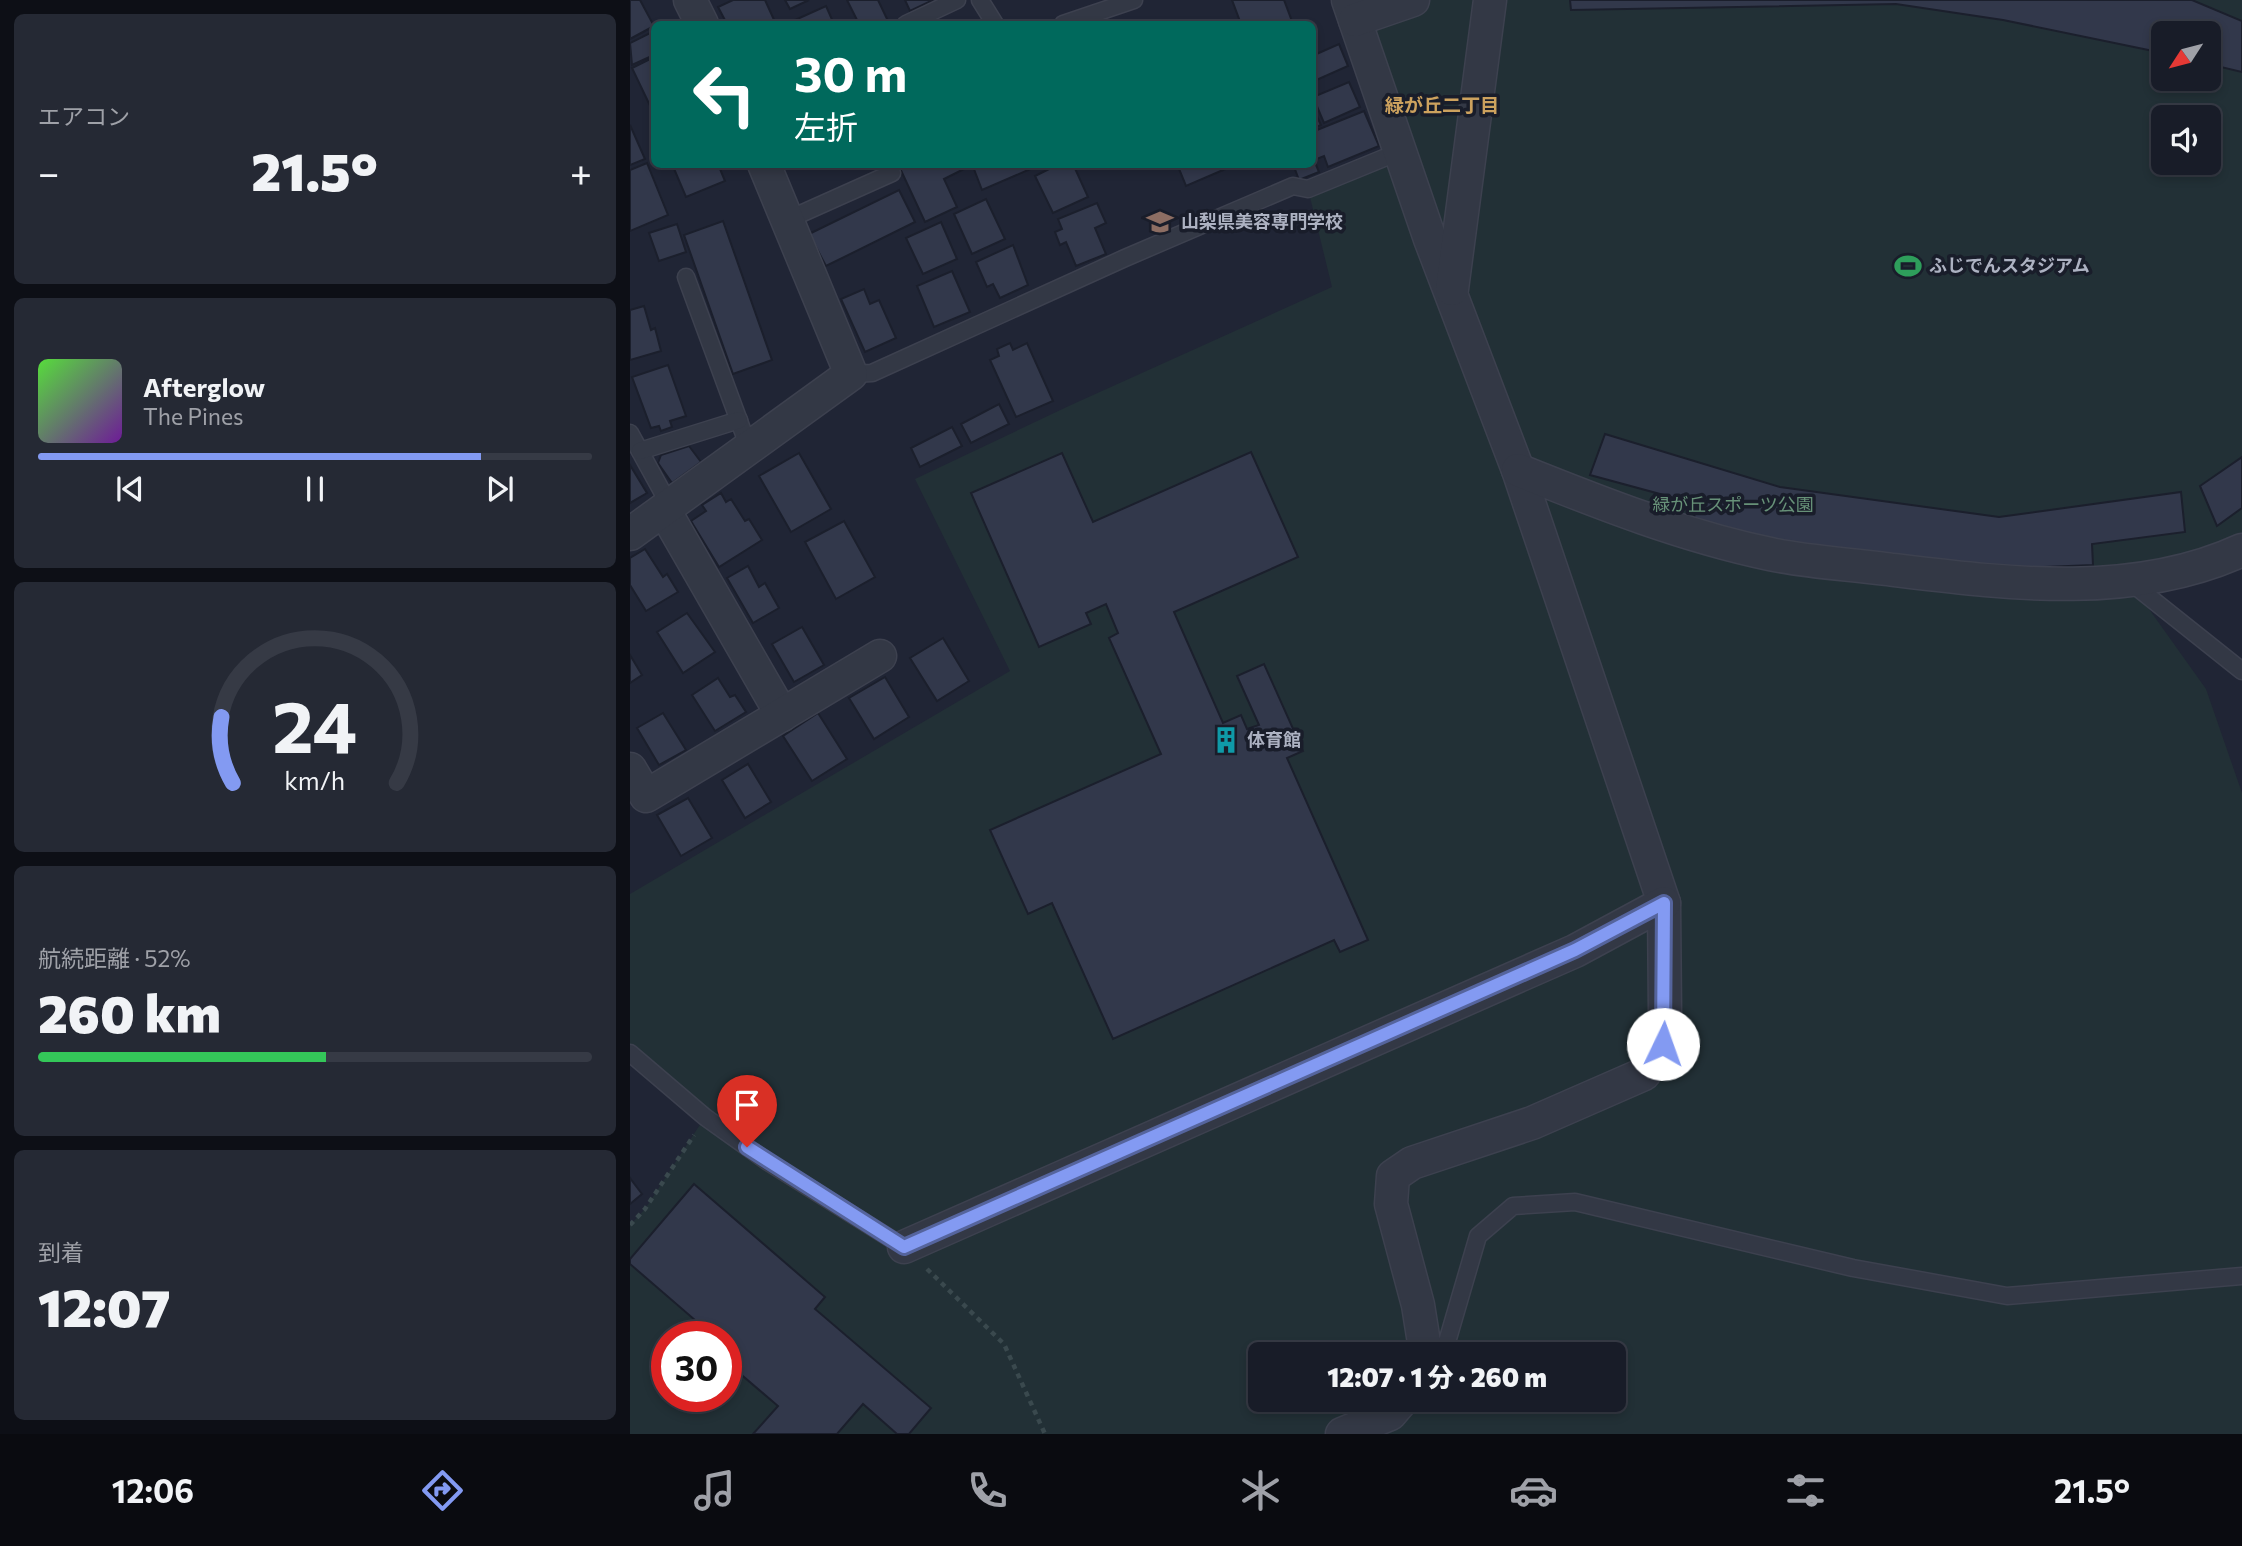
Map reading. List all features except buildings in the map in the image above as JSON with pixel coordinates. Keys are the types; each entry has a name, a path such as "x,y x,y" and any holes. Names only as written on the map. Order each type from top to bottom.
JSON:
{"street":[{"path":"690,0 700,21"},
{"path":"1413,0 1352,10 1430,239 1518,470 1664,903 1663,1044 1644,1074 1532,1123 1412,1163 1393,1176 1391,1204 1418,1305 1424,1342"},
{"path":"1452,294 1490,0"},
{"path":"630,534 667,508 744,434 851,374 766,168"},
{"path":"1518,470 1589,499 1771,555 1991,582 2045,584 2129,581 2178,571 2242,550"},
{"path":"667,508 782,715"},
{"path":"630,769 646,796 880,656"},
{"path":"904,1247 1575,950 1664,903"},
{"path":"1342,1434 1392,1412"}],"lane":[{"path":"912,21 957,0"},
{"path":"980,0 993,21"},
{"path":"1072,21 1134,0"},
{"path":"851,374 872,373 1125,258 1293,186 1308,189 1401,151"},
{"path":"787,220 892,173"},
{"path":"640,451 744,434 686,277"},
{"path":"630,433 667,508"},
{"path":"2129,581 2242,671"},
{"path":"630,1053 705,1117 768,1162 904,1247"},
{"path":"1447,1342 1478,1236 1513,1206 1576,1202 1853,1268 2007,1296 2242,1276"}],"path":[{"path":"630,1225 645,1209 705,1117"},
{"path":"904,1247 1004,1344 1045,1434"}],"green space":[{"name":"緑が丘スポーツ公園","path":"1348,0 2242,0 2242,550 2129,581 2206,689 2242,793 2242,1434 630,1434 630,1225 645,1209 705,1117 630,1053 630,894 1010,671 915,479 1332,287 1308,189 1401,151"}],"place":[{"name":"山梨県美容専門学校","path":"1160,222"},
{"name":"ふじでんスタジアム","path":"1908,266"},
{"name":"体育館","path":"1226,740"}],"district":[{"name":"緑が丘二丁目","path":"1442,105"}],"route":[{"path":"747,1147 904,1247 1575,950 1664,903 1663,1044"}]}
